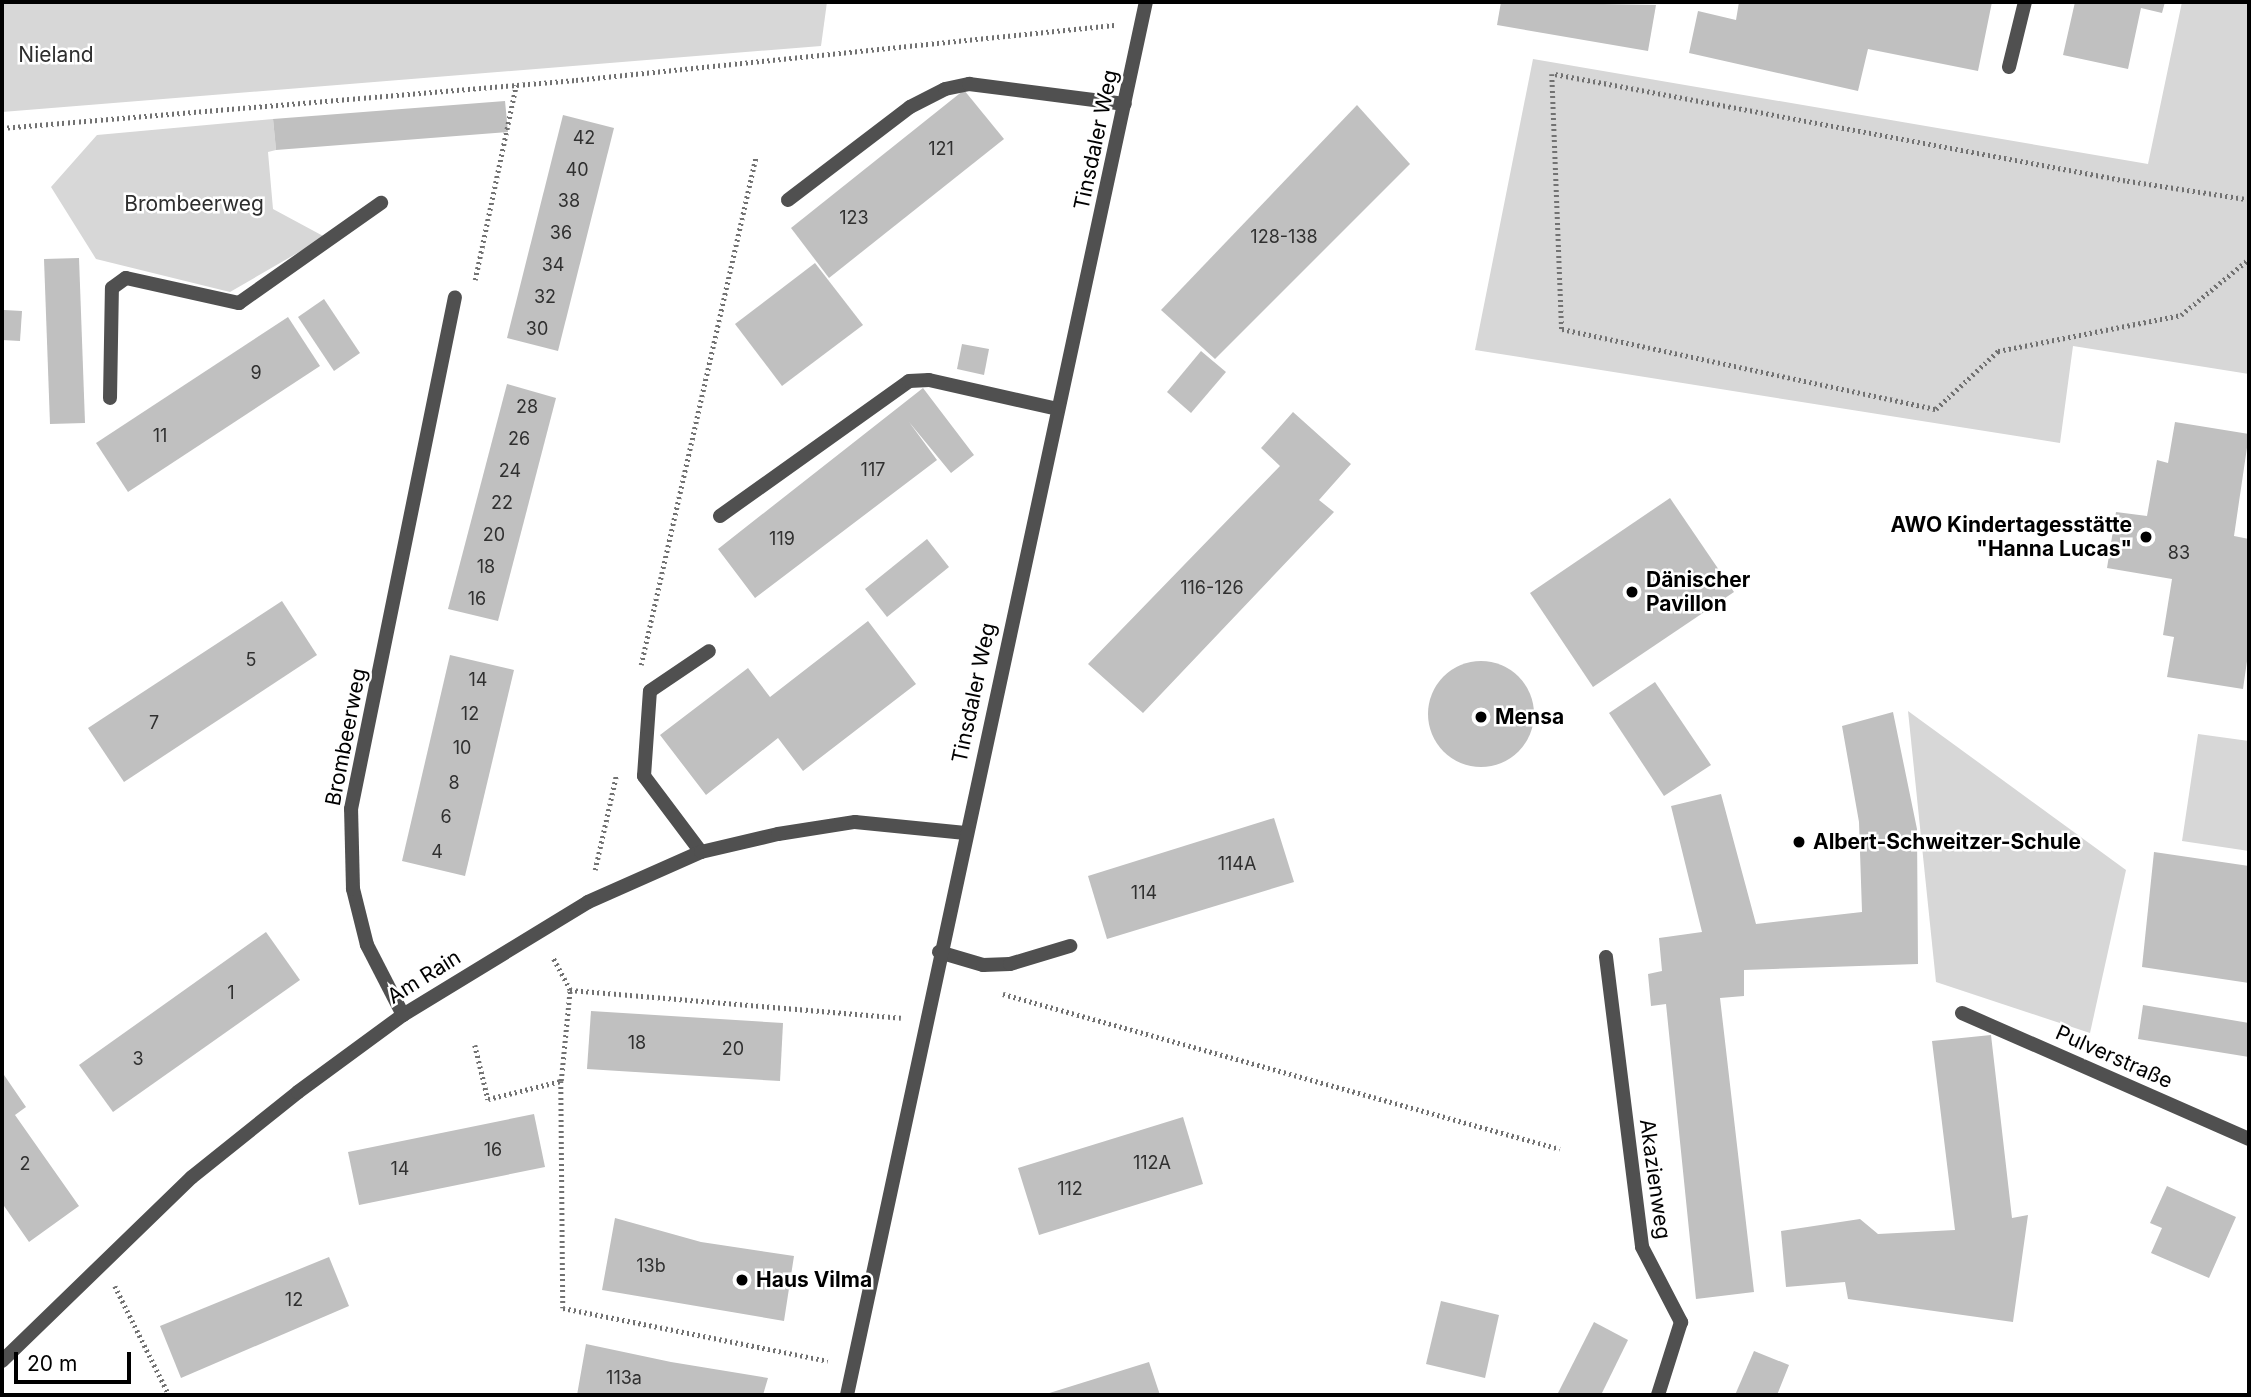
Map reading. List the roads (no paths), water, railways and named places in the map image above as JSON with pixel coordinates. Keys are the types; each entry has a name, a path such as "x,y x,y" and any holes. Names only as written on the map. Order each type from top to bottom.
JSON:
{"street":[{"name":"Tinsdaler Weg","path":"847,1395 924,1020 1146,2"},
{"path":"2009,67 2025,2"},
{"path":"788,200 910,107 945,89 970,84 1125,104"},
{"path":"110,398 112,288 126,278 239,303 381,203"},
{"name":"Brombeerweg","path":"403,1014 368,945 353,889 351,809 455,297"},
{"path":"720,516 909,381 929,380 1058,409"},
{"path":"701,852 643,776 650,691 709,650"},
{"name":"Am Rain","path":"3,1358 104,1265 192,1177 403,1014 588,902 701,852 855,821 965,833"},
{"path":"939,952 983,965 1010,964 1070,946"},
{"name":"Akazienweg","path":"1606,957 1642,1247 1681,1322 1658,1395"},
{"name":"Pulverstraße","path":"1962,1013 2249,1139"}],"place":[{"name":"AWO Kindertagesstätte \"Hanna Lucas\"","path":"2146,537"},
{"name":"Dänischer Pavillon","path":"1632,592"},
{"name":"Mensa","path":"1481,717"},
{"name":"Albert-Schweitzer-Schule","path":"1799,842"},
{"name":"Haus Vilma","path":"742,1280"}],"park label":[{"name":"Nieland","path":"56,55"}]}
